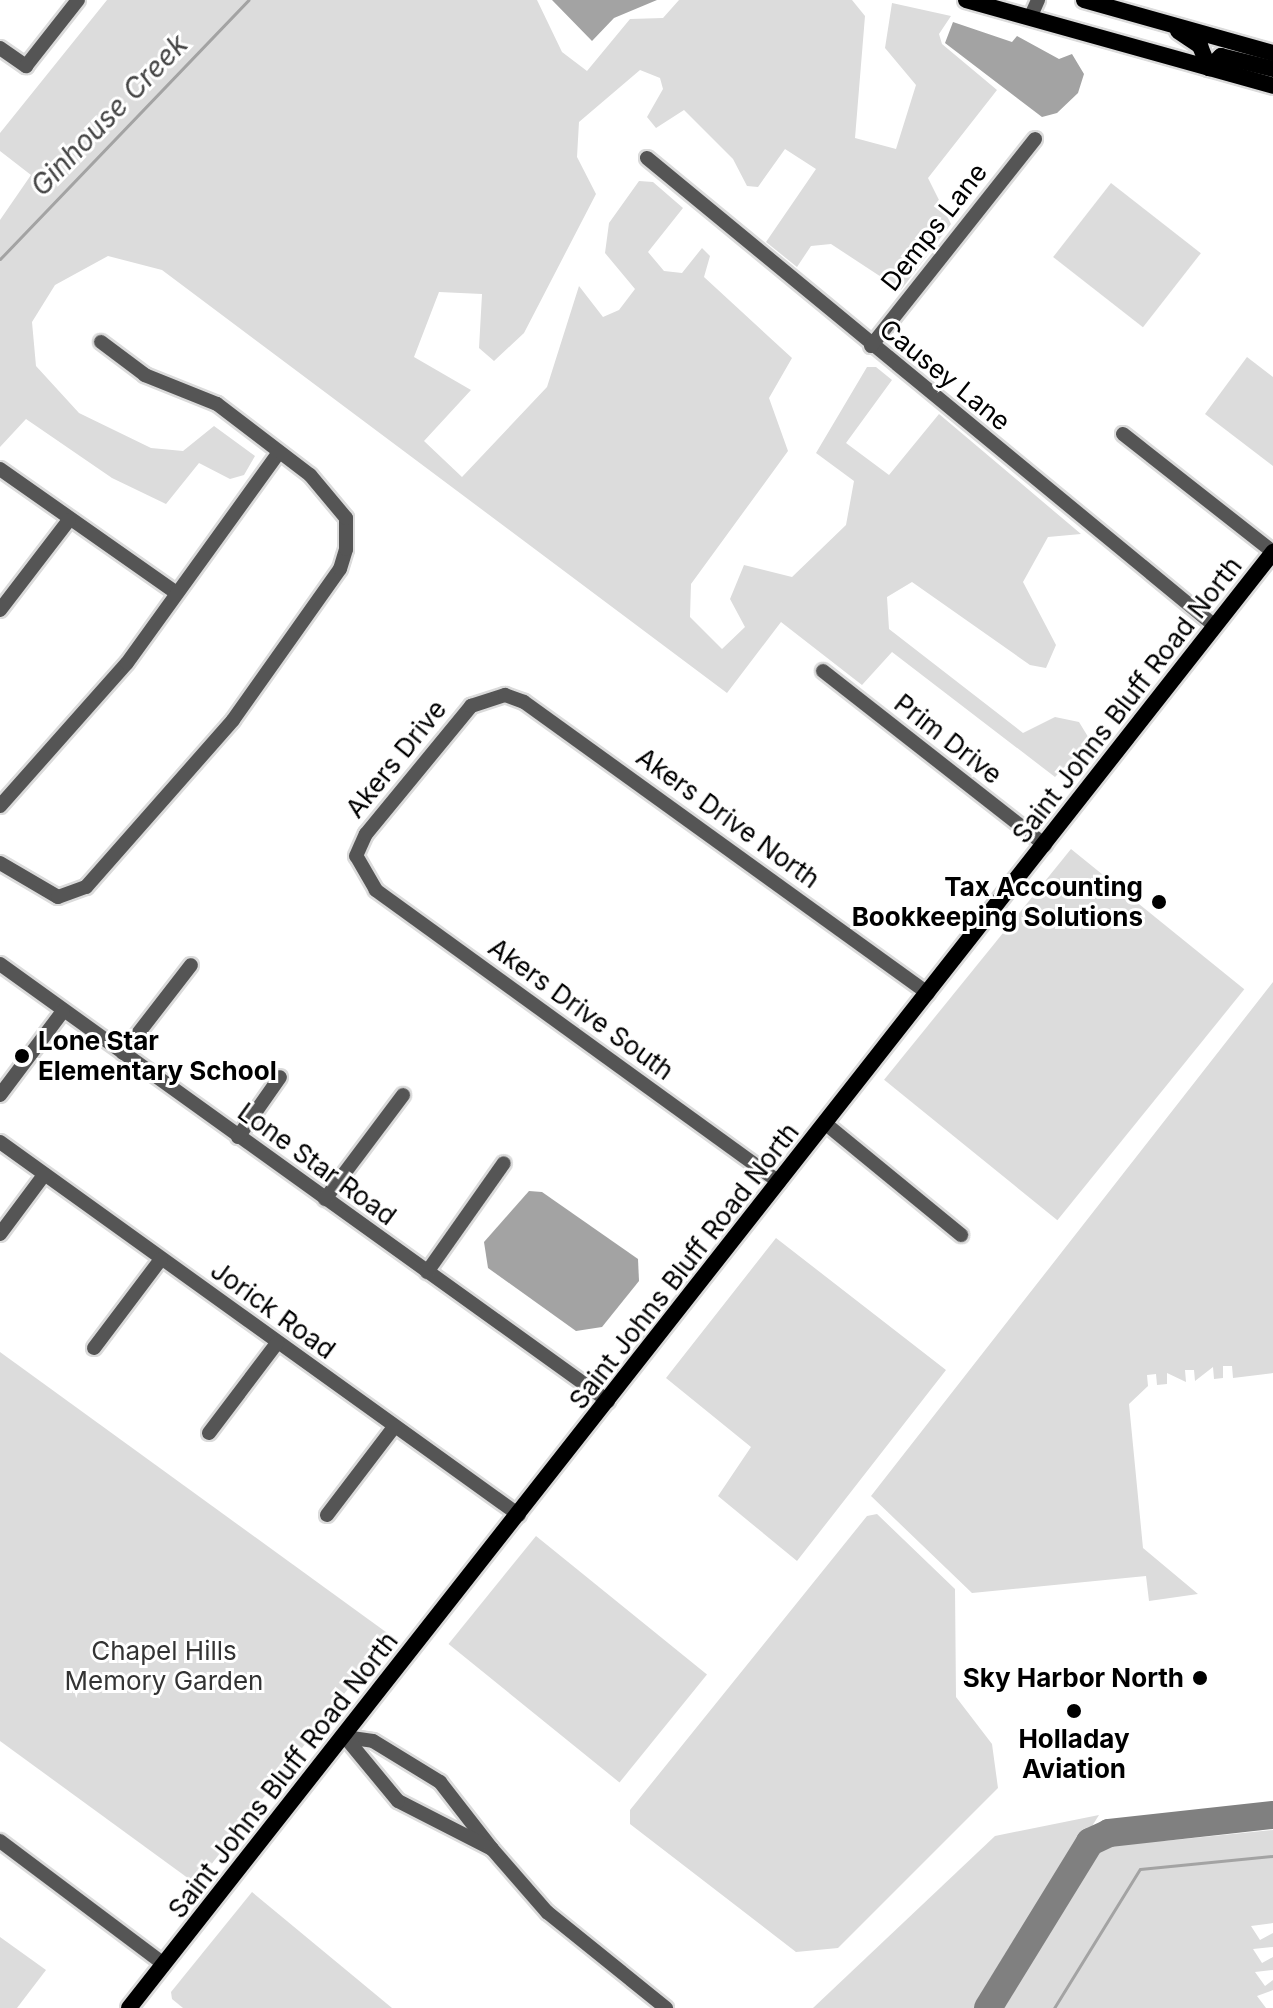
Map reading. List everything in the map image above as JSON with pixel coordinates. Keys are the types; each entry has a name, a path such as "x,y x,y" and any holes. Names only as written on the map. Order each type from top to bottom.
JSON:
{"main road":[{"path":"966,0 1273,86"},
{"path":"1084,0 1273,53"},
{"path":"1162,21 1200,46 1209,68"},
{"path":"1209,68 1221,56 1273,69"},
{"name":"Saint Johns Bluff Road North","path":"129,2008 345,1737 1273,552"}],"street":[{"path":"0,48 26,66 78,0"},
{"path":"1030,18 1038,0"},
{"name":"Demps Lane","path":"871,346 1035,139"},
{"name":"Causey Lane","path":"647,158 871,346 1215,626"},
{"path":"0,863 44,893 68,898 86,887 233,720 340,569 348,531 325,489 217,404 145,375 101,342"},
{"path":"1123,434 1273,552"},
{"path":"0,806 54,736 127,663 175,592 279,452"},
{"path":"0,469 175,592"},
{"path":"0,610 69,520"},
{"name":"Prim Drive","path":"823,671 1045,845"},
{"name":"Akers Drive","path":"359,870 366,834 471,706 495,695"},
{"name":"Akers Drive North","path":"495,695 524,702 928,993"},
{"name":"Akers Drive South","path":"359,870 376,890 779,1182"},
{"name":"Lone Star Road","path":"0,964 608,1401"},
{"path":"123,1053 191,965"},
{"path":"0,1095 63,1011"},
{"path":"238,1137 280,1077"},
{"path":"325,1199 403,1095"},
{"path":"826,1124 961,1235"},
{"name":"Jorick Road","path":"0,1142 519,1515"},
{"path":"427,1272 504,1163"},
{"path":"0,1234 44,1175"},
{"path":"94,1348 161,1259"},
{"path":"209,1433 277,1343"},
{"path":"327,1515 394,1427"},
{"path":"345,1737 398,1801 492,1849"},
{"path":"345,1737 373,1741 440,1782 492,1849 547,1912 666,2008"},
{"path":"0,1841 164,1964"}],"green space":[{"path":"107,0 537,0 562,52 587,71 630,19 663,18 679,0 852,0 865,16 855,138 896,149 916,85 885,48 892,3 951,16 939,34 942,44 997,90 928,178 951,224 901,290 831,244 811,246 797,267 766,242 816,169 785,149 758,187 747,186 733,159 684,110 656,128 647,117 663,89 660,78 640,70 579,122 577,157 596,194 524,333 494,361 479,348 482,294 439,292 414,357 471,390 424,441 462,477 547,387 579,286 603,317 619,310 635,289 605,253 609,223 639,181 653,182 683,208 648,252 664,271 682,273 702,248 710,256 704,277 792,358 769,398 788,451 691,584 690,617 722,649 745,627 730,599 744,565 792,577 846,525 854,481 816,453 867,367 876,367 892,380 846,443 889,475 939,414 1081,534 1048,537 1023,582 1056,645 1046,668 1030,665 912,582 887,597 889,629 1023,733 1055,717 1079,722 1090,740 1055,777 892,652 862,685 781,622 727,693 162,270 108,256 55,285 32,322 36,366 79,413 151,448 183,451 214,426 255,456 244,475 230,479 199,463 166,504 112,478 26,419 0,447 0,220 31,175 0,151 0,133"},
{"path":"1111,183 1201,253 1143,327 1053,257"},
{"path":"1247,357 1273,377 1273,466 1205,414"},
{"path":"1071,849 1244,989 1057,1220 884,1080"},
{"path":"1273,982 1273,1373 1233,1378 1232,1366 1223,1366 1223,1378 1214,1379 1213,1367 1195,1381 1194,1370 1185,1370 1186,1382 1167,1373 1167,1384 1157,1385 1156,1374 1147,1375 1148,1386 1129,1404 1143,1548 1198,1594 1149,1601 1146,1576 972,1593 871,1496"},
{"path":"776,1238 946,1370 797,1561 718,1496 751,1447 666,1378"},
{"name":"Chapel Hills Memory Garden","path":"0,1352 390,1635 196,1884 0,1741"},
{"path":"877,1514 955,1589 956,1697 992,1744 998,1788 838,1948 796,1952 630,1824 630,1810 867,1516"},
{"path":"536,1536 707,1674 619,1782 449,1644"},
{"path":"1099,1815 979,2008 813,2008 995,1836"},
{"path":"1161,1817 1164,1841 1273,1830 1273,1923 1251,1926 1260,1940 1273,1933 1273,1947 1253,1949 1262,1963 1273,1957 1273,1970 1255,1972 1265,1986 1273,1980 1273,1990 1257,1996 1266,2008 997,2008 1095,1842 1116,1823"},
{"path":"252,1892 392,2008 183,2008 172,1999 171,1992"},
{"path":"0,1937 46,1970 17,2008 0,2008"}],"shaded area":[{"path":"552,0 657,0 614,18 592,41"},
{"path":"953,22 1012,42 1017,36 1059,59 1072,54 1084,74 1078,93 1057,113 1042,117 945,43"},
{"path":"529,1191 542,1192 638,1259 639,1281 602,1327 576,1331 488,1268 484,1242"}],"waterway":[{"name":"Ginhouse Creek","path":"0,259 248,0"},
{"path":"1054,2008 1140,1869 1273,1856"}],"taxiway":[{"path":"988,2008 1090,1842 1109,1833 1273,1815"}],"place":[{"name":"Tax Accounting Bookkeeping Solutions","path":"1159,902"},
{"name":"Lone Star Elementary School","path":"22,1056"},
{"name":"Sky Harbor North","path":"1200,1678"},
{"name":"Holladay Aviation","path":"1074,1711"}]}
